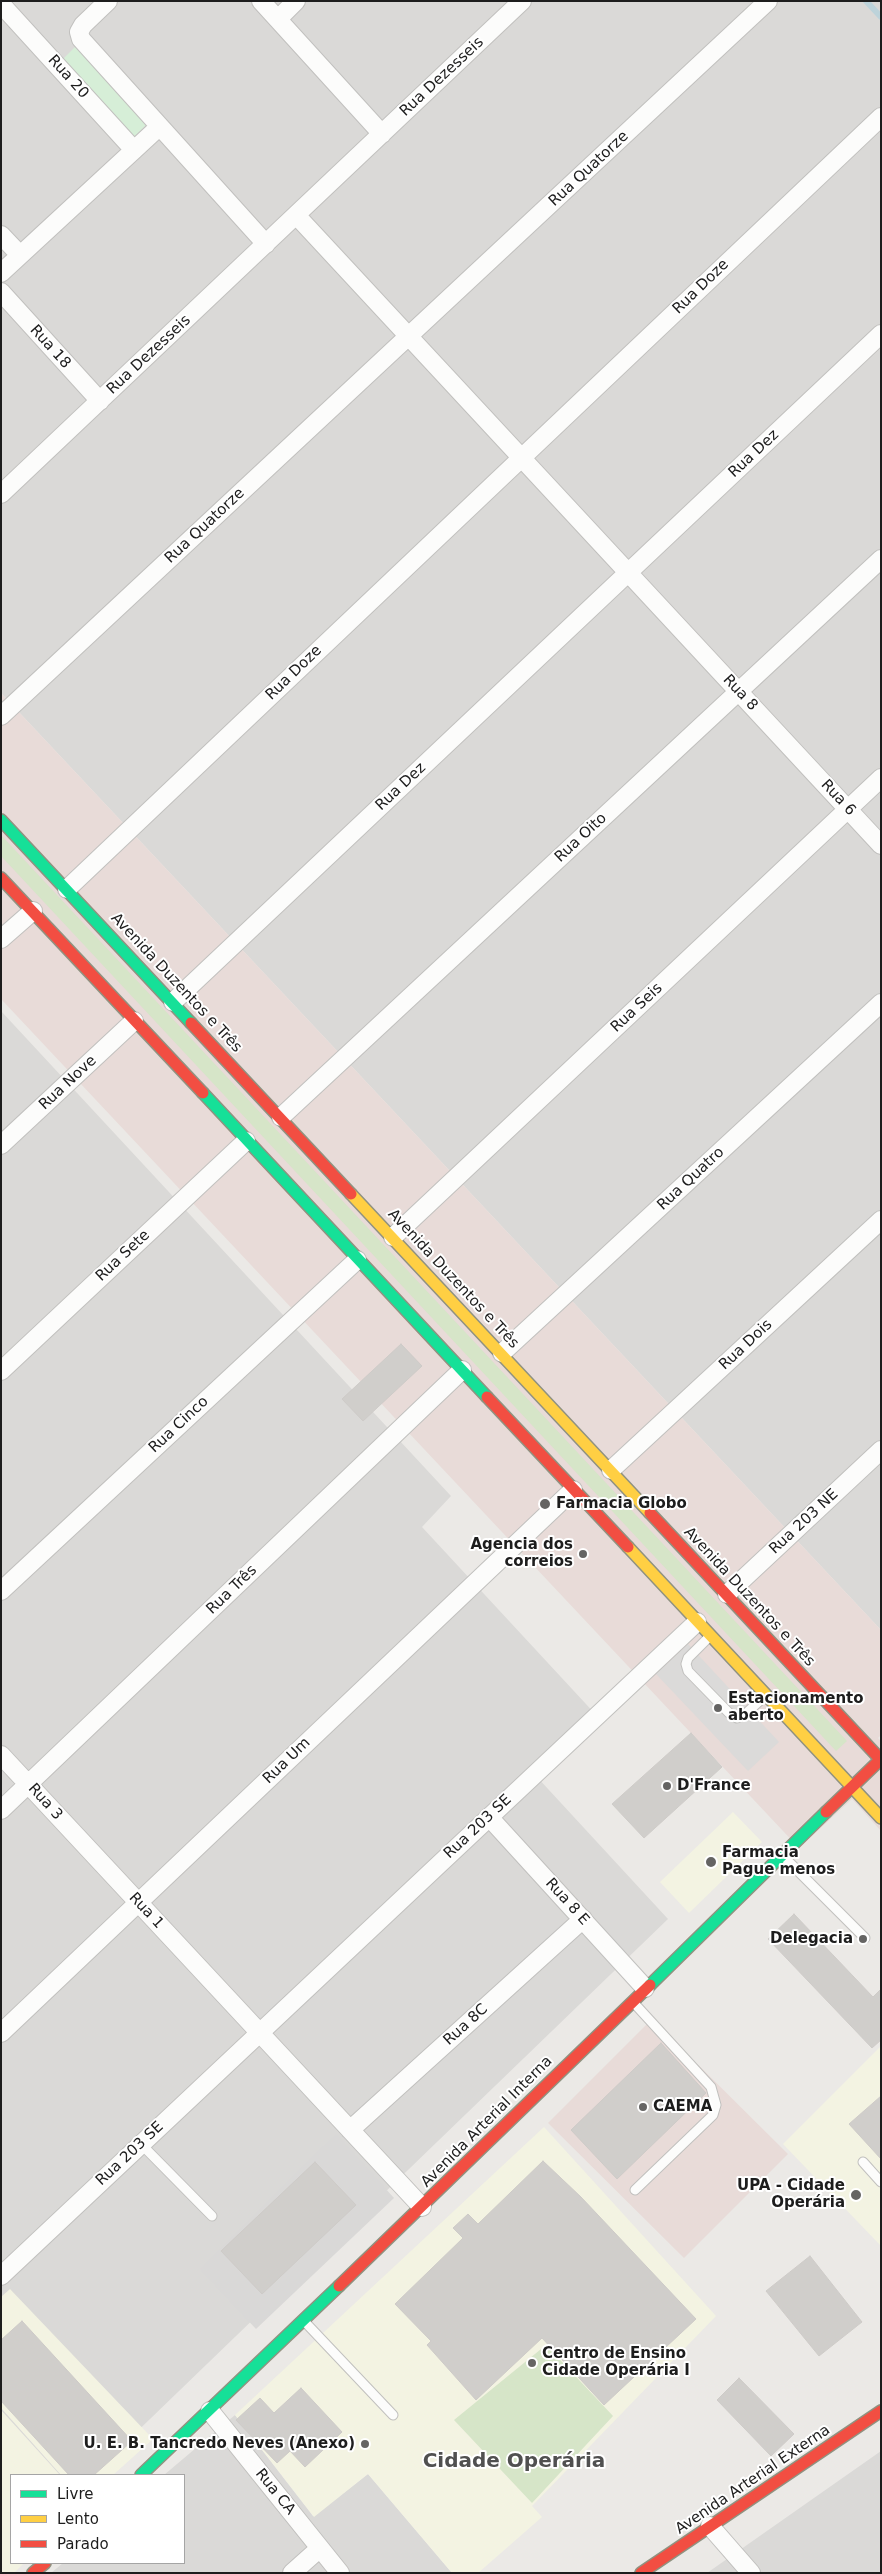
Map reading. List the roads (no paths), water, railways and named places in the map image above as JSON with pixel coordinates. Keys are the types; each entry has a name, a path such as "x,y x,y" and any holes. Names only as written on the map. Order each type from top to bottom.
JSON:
{"main road":[{"name":"Avenida Duzentos e Três","path":"1,820 881,1760"},
{"path":"1,878 881,1818"},
{"name":"Avenida Arterial Interna","path":"142,2474 422,2207 632,2000 881,1760"},
{"name":"Avenida Arterial Externa","path":"641,2573 881,2411"},
{"path":"33,2573 44,2564"}],"street":[{"path":"108,1 83,25 79,32 81,39 266,244"},
{"path":"261,1 382,134"},
{"path":"278,19 296,1"},
{"name":"Rua Dezesseis","path":"1,494 522,1"},
{"name":"Rua Quatorze","path":"1,716 768,1"},
{"name":"Rua 20","path":"1,4 134,150"},
{"name":"Rua Doze","path":"67,889 881,117"},
{"path":"1,273 159,127"},
{"path":"296,215 628,573"},
{"path":"1,235 20,255"},
{"name":"Rua 18","path":"1,292 100,401"},
{"name":"Rua Dez","path":"173,1002 881,334"},
{"name":"Rua Oito","path":"280,1117 881,560"},
{"name":"Rua 8","path":"628,573 794,752"},
{"name":"Rua 6","path":"794,752 881,845"},
{"name":"Rua Seis","path":"393,1237 881,778"},
{"path":"1,940 33,911"},
{"name":"Rua Quatro","path":"502,1353 881,1003"},
{"name":"Rua Nove","path":"1,1145 134,1021"},
{"name":"Rua Sete","path":"1,1371 246,1141"},
{"name":"Rua Dois","path":"611,1470 881,1220"},
{"name":"Rua Cinco","path":"1,1591 357,1260"},
{"name":"Rua Três","path":"1,1810 462,1370"},
{"name":"Rua 203 NE","path":"727,1594 881,1450"},
{"name":"Rua Um","path":"1,2033 573,1490"},
{"name":"Rua 203 SE","path":"1,2276 697,1622"},
{"name":"Rua 3","path":"1,1755 89,1849"},
{"name":"Rua 8 E","path":"489,1817 645,1988"},
{"name":"Rua 1","path":"89,1849 260,2033"},
{"name":"Rua 8C","path":"350,2130 582,1919"},
{"path":"260,2033 422,2207"},
{"name":"Rua CA","path":"210,2411 340,2573"},
{"path":"710,2526 751,2573"},
{"path":"292,2573 320,2548"}],"lane":[{"path":"710,1636 688,1658 686,1664 688,1672 729,1713 737,1718 744,1715 766,1696"},
{"path":"782,1854 865,1938"},
{"path":"632,2000 711,2086 716,2105 712,2115 635,2190"},
{"path":"142,2144 212,2216"},
{"path":"863,2162 881,2182"},
{"path":"303,2321 393,2415"}],"waterway":[{"path":"866,1 881,17"}],"place":[{"name":"Farmacia Globo","path":"545,1504"},
{"name":"Agencia dos correios","path":"583,1554"},
{"name":"Estacionamento aberto","path":"718,1708"},
{"name":"D'France","path":"667,1786"},
{"name":"Farmacia Pague menos","path":"711,1862"},
{"name":"Delegacia","path":"863,1939"},
{"name":"CAEMA","path":"643,2107"},
{"name":"UPA - Cidade Operária","path":"856,2195"},
{"name":"Centro de Ensino Cidade Operária I","path":"532,2363"},
{"name":"U. E. B. Tancredo Neves (Anexo)","path":"365,2444"}],"district":[{"name":"Cidade Operária","path":"514,2462"}]}
